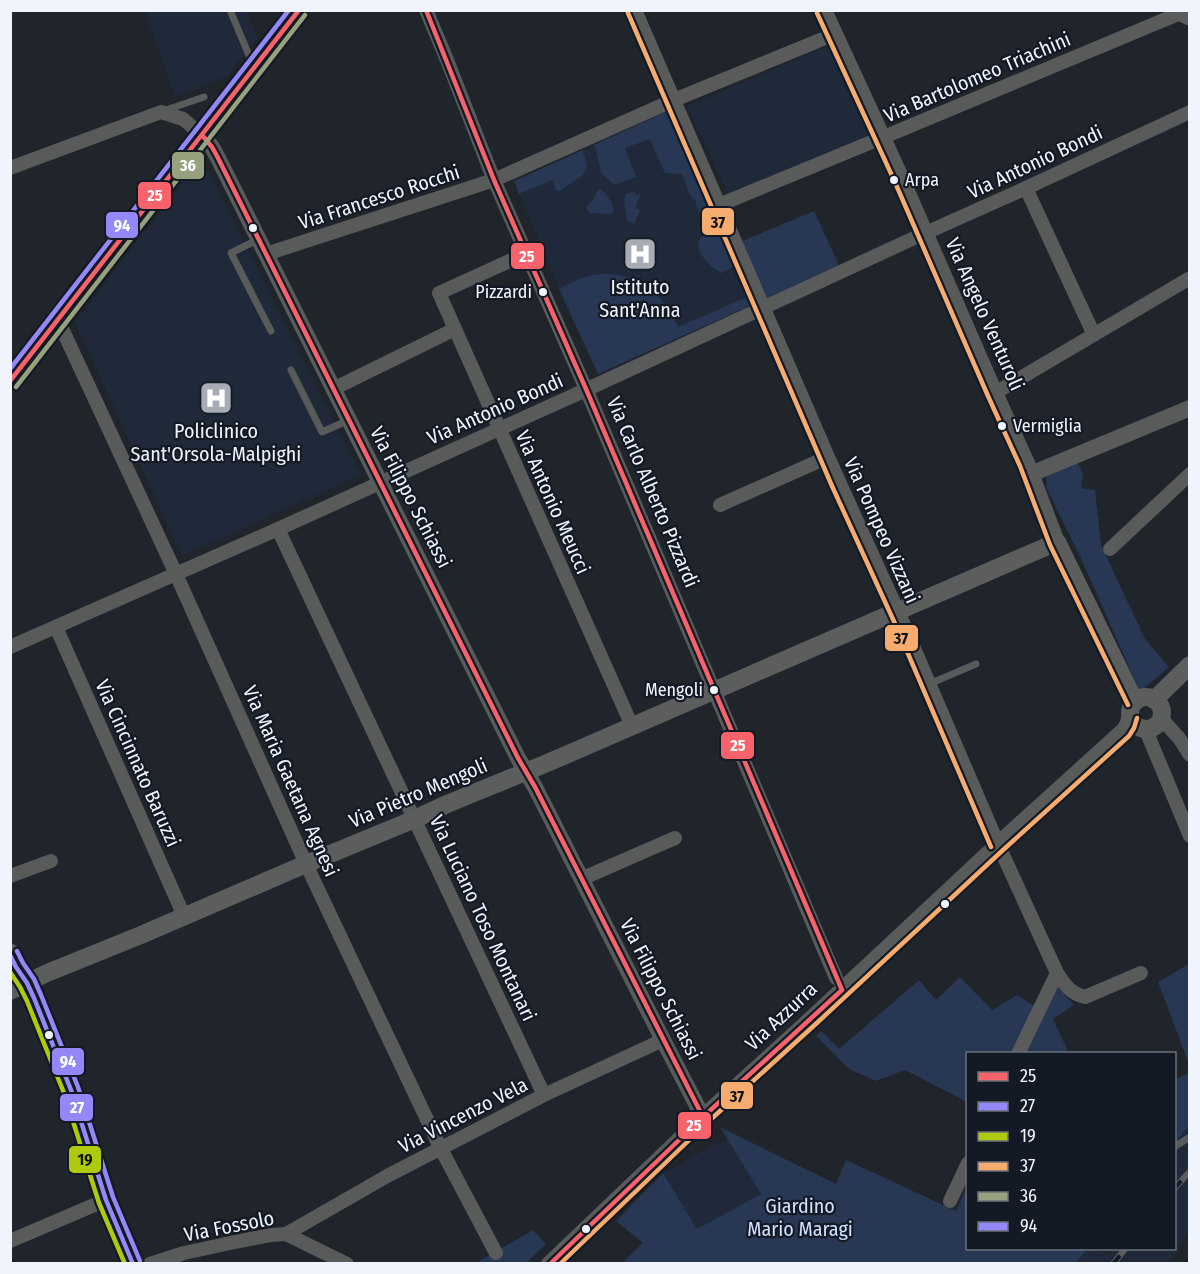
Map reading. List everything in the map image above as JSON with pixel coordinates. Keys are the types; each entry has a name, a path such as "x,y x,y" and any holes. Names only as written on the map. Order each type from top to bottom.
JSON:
{"main road":[{"name":"Via Pietro Mengoli","path":"19,987 46,973 527,772 1058,542"},
{"name":"Via Angelo Venturoli","path":"1058,542 1135,721"},
{"path":"1154,699 1190,665"},
{"path":"1139,698 1154,699 1161,712 1155,725 1135,721 1139,698"},
{"path":"10,954 16,968 19,987 34,998 71,1090 106,1200 133,1263"}],"street":[{"path":"10,382 299,10"},
{"name":"Via Carlo Alberto Pizzardi","path":"426,10 494,180 586,389 839,984"},
{"name":"Via Pompeo Vizzani","path":"636,10 828,457 1057,973 1068,989 1085,997 1141,973"},
{"name":"Via Angelo Venturoli","path":"824,10 925,233 1031,474 1058,542"},
{"name":"Via Bartolomeo Triachini","path":"719,205 1184,13"},
{"name":"Via Francesco Rocchi","path":"262,247 494,180 675,100 835,34"},
{"path":"10,168 161,112 183,119 202,135"},
{"name":"Via Antonio Bondi","path":"10,647 499,429 1190,112"},
{"name":"Via Filippo Schiassi","path":"202,135 215,153 518,758 704,1117"},
{"path":"1026,188 1094,335"},
{"name":"Via Antonio Meucci","path":"526,253 439,293 632,726"},
{"path":"995,393 1190,278"},
{"name":"Via Maria Gaetana Agnesi","path":"58,321 176,574 306,864 441,1149 496,1253"},
{"path":"333,388 455,329"},
{"path":"1031,474 1190,408"},
{"path":"720,505 828,457"},
{"path":"1110,549 1190,474"},
{"name":"Via Luciano Toso Montanari","path":"278,529 544,1095"},
{"name":"Via Cincinnato Baruzzi","path":"56,627 184,916"},
{"path":"1160,717 1179,738 1190,755"},
{"path":"1135,721 1190,836"},
{"name":"Via Azzurra","path":"549,1263 704,1117 839,984 1135,721"},
{"path":"581,879 675,838"},
{"path":"10,876 51,861"},
{"path":"1018,1052 1057,973"},
{"name":"Via Vincenzo Vela","path":"286,1234 389,1175 544,1095 663,1040"},
{"path":"950,1201 966,1167"},
{"path":"10,1241 106,1200"},
{"name":"Via Fossolo","path":"150,1263 235,1242 286,1234 347,1263"}],"lane":[{"path":"230,10 254,67"},
{"path":"161,112 204,97"},
{"path":"262,247 231,253 271,331"},
{"path":"291,370 322,432 349,420"},
{"path":"928,684 976,664"},
{"path":"1176,1146 1190,1137"}],"shaded area":[{"path":"145,11 247,11 258,38 226,77 175,97"},
{"path":"830,45 872,136 728,195 687,106"},
{"name":"Istituto Sant'Anna","path":"672,109 758,302 598,374 559,289 514,181"},
{"name":"Policlinico Sant'Orsola-Malpighi","path":"207,169 361,475 182,556 75,322 189,175"},
{"path":"1189,1125 1189,1238 1186,1235 1176,1248 1176,1142"},
{"path":"727,1138 761,1194 697,1229 663,1173"},
{"path":"1086,1250 1102,1250 1109,1255 1113,1250 1176,1250 1179,1253 1166,1263 1075,1264"}],"green space":[{"path":"672,109 720,218 710,221 699,213 682,174 665,173 650,139 625,148 636,177 614,185 601,173 594,145"},
{"path":"583,150 587,167 583,175 560,191 557,191 552,180 519,194 514,181"},
{"path":"598,189 605,193 611,201 614,209 611,214 590,213 587,210 587,206"},
{"path":"634,192 636,196 641,193 635,208 640,210 634,224 627,219 624,197"},
{"path":"814,211 842,272 763,308 735,244"},
{"path":"724,227 758,302 598,374 559,289 585,277 598,274 624,276 646,286 656,294 665,303 678,327 747,297 733,267 721,273 707,262 700,252 701,237"},
{"path":"1075,457 1083,475 1081,488 1095,490 1101,545 1145,639 1169,667 1140,692 1083,563 1047,489 1046,480 1049,469"},
{"path":"1189,964 1189,1064 1158,982"},
{"path":"960,977 992,1010 1017,995 1034,1006 1050,978 1074,1005 1053,1019 1069,1052 966,1052 966,1101 905,1070 876,1081 849,1069 816,1036 821,1031 839,1049 919,980 936,1000"},
{"path":"1189,1073 1189,1125 1176,1142 1176,1079"},
{"name":"Giardino Mario Maragi","path":"720,1127 836,1184 846,1160 956,1211 966,1188 966,1250 1086,1250 1075,1264 622,1263 643,1243 616,1221 663,1173 697,1229 761,1194"},
{"path":"533,1230 546,1244 526,1263 474,1264"}],"railway":[{"path":"1176,1187 1190,1171"},
{"path":"1113,1264 1124,1250"}],"transit line":[{"name":"94","path":"10,369 289,10"},
{"name":"25","path":"10,381 299,10"},
{"name":"25","path":"426,10 494,180 586,389 842,990"},
{"name":"37","path":"628,13 991,847"},
{"name":"37","path":"817,13 894,180 1020,466 1050,545 1128,705"},
{"name":"36","path":"16,387 305,15"},
{"name":"25","path":"202,135 218,158 518,758 535,787 703,1117"},
{"name":"37","path":"560,1264 708,1122 1129,736 1137,718"},
{"name":"94","path":"17,951 34,979 78,1087 113,1197 140,1261"},
{"name":"27","path":"10,955 34,998 71,1090 106,1200 133,1264"},
{"name":"19","path":"10,972 27,1001 64,1093 99,1203 125,1264"},
{"name":"25","path":"550,1264 703,1117 842,990"}],"place":[{"name":"Arpa","path":"894,180"},
{"name":"Istituto Sant'Anna","path":"640,254"},
{"name":"Pizzardi","path":"543,292"},
{"name":"Policlinico Sant'Orsola-Malpighi","path":"216,398"},
{"name":"Vermiglia","path":"1002,426"},
{"name":"Mengoli","path":"714,690"}]}
